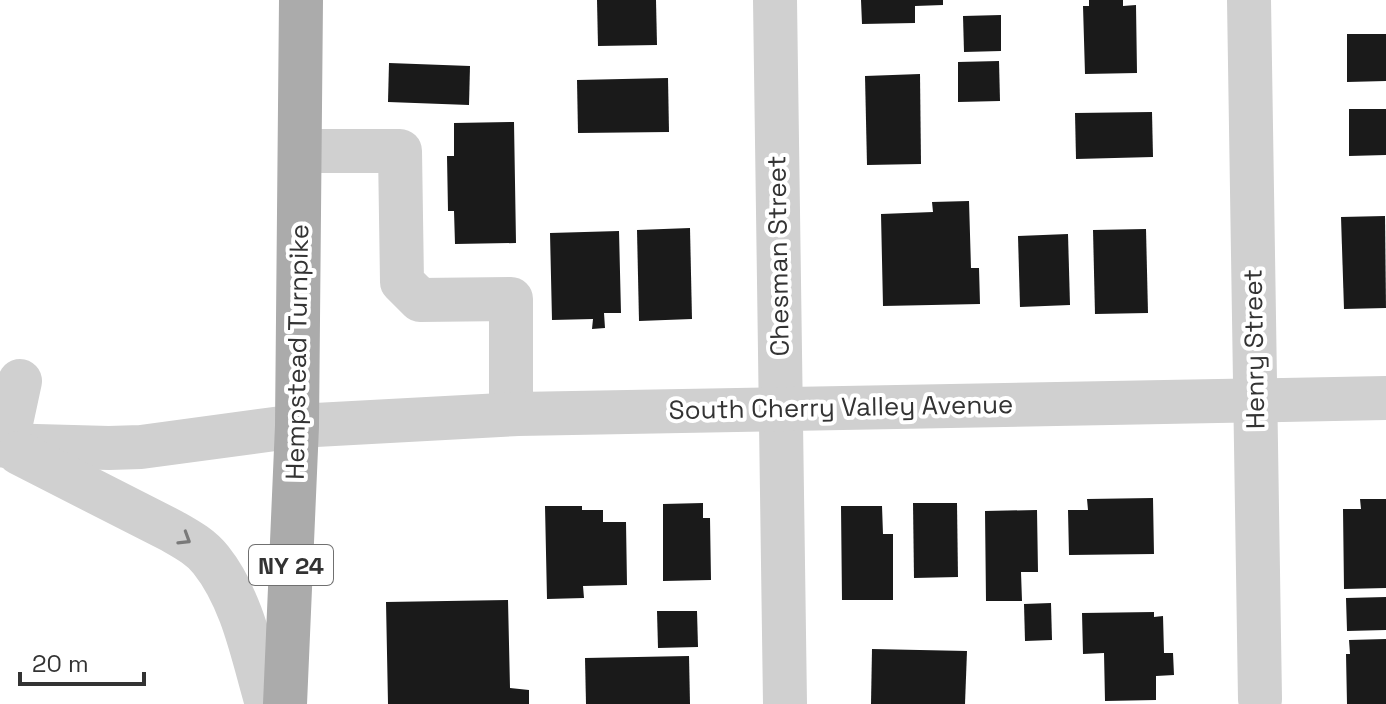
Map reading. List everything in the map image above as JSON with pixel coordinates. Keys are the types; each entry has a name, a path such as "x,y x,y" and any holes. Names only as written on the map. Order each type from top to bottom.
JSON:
{"main road":[{"name":"Hempstead Turnpike","path":"285,704 297,426 301,0"}],"street":[{"name":"Chesman Street","path":"775,0 785,704"},
{"name":"Henry Street","path":"1249,0 1260,699"},
{"path":"300,151 400,151 402,282 420,300 511,299 511,414"},
{"path":"20,381 3,446 172,531 210,558 235,603 267,704"},
{"name":"South Cherry Valley Avenue","path":"3,446 141,447 297,426 511,414 1386,398"}],"building":[{"path":"597,0 656,0 657,45 598,46"},
{"path":"861,0 943,0 943,5 915,6 915,23 862,24"},
{"path":"1089,0 1123,0 1123,6 1136,5 1137,73 1085,74 1083,6 1089,6"},
{"path":"1001,15 1001,51 964,52 963,16"},
{"path":"1347,34 1386,34 1386,81 1347,82"},
{"path":"999,61 1000,101 958,102 958,62"},
{"path":"389,63 470,66 469,105 388,102"},
{"path":"920,74 921,164 867,165 865,76"},
{"path":"668,78 669,132 578,133 577,80"},
{"path":"1349,109 1386,109 1386,155 1349,156"},
{"path":"1152,112 1153,157 1076,159 1075,113"},
{"path":"514,122 516,243 455,244 454,211 448,211 447,156 454,156 454,123"},
{"path":"969,201 971,268 979,268 980,304 883,306 881,214 933,212 932,202"},
{"path":"1385,216 1386,308 1344,309 1341,217"},
{"path":"690,228 692,319 639,321 637,230"},
{"path":"1146,229 1148,313 1095,314 1093,230"},
{"path":"619,231 621,313 604,313 605,328 592,329 593,319 552,320 550,233"},
{"path":"1068,234 1070,305 1020,307 1018,236"},
{"path":"1153,498 1154,554 1069,555 1068,510 1088,510 1087,499"},
{"path":"1360,499 1386,499 1386,588 1344,589 1343,509 1361,509"},
{"path":"703,503 703,518 710,518 711,580 663,581 663,504"},
{"path":"913,503 957,503 958,577 914,578"},
{"path":"545,506 582,506 582,510 603,510 603,522 626,522 627,585 583,586 584,598 547,599"},
{"path":"841,506 882,506 883,534 893,534 893,600 842,600"},
{"path":"1037,510 1038,572 1021,572 1022,601 986,601 985,511"},
{"path":"1386,597 1386,630 1347,631 1346,598"},
{"path":"508,600 510,688 529,690 529,704 388,704 386,602"},
{"path":"1051,603 1052,640 1025,641 1024,604"},
{"path":"657,611 697,611 698,647 658,648"},
{"path":"1154,612 1154,617 1163,616 1164,653 1173,653 1174,675 1156,676 1156,700 1105,701 1104,653 1083,654 1082,613"},
{"path":"1386,639 1386,704 1347,704 1346,654 1350,654 1349,640"},
{"path":"872,649 967,651 965,704 871,704"},
{"path":"689,656 690,704 586,704 585,658"}]}
